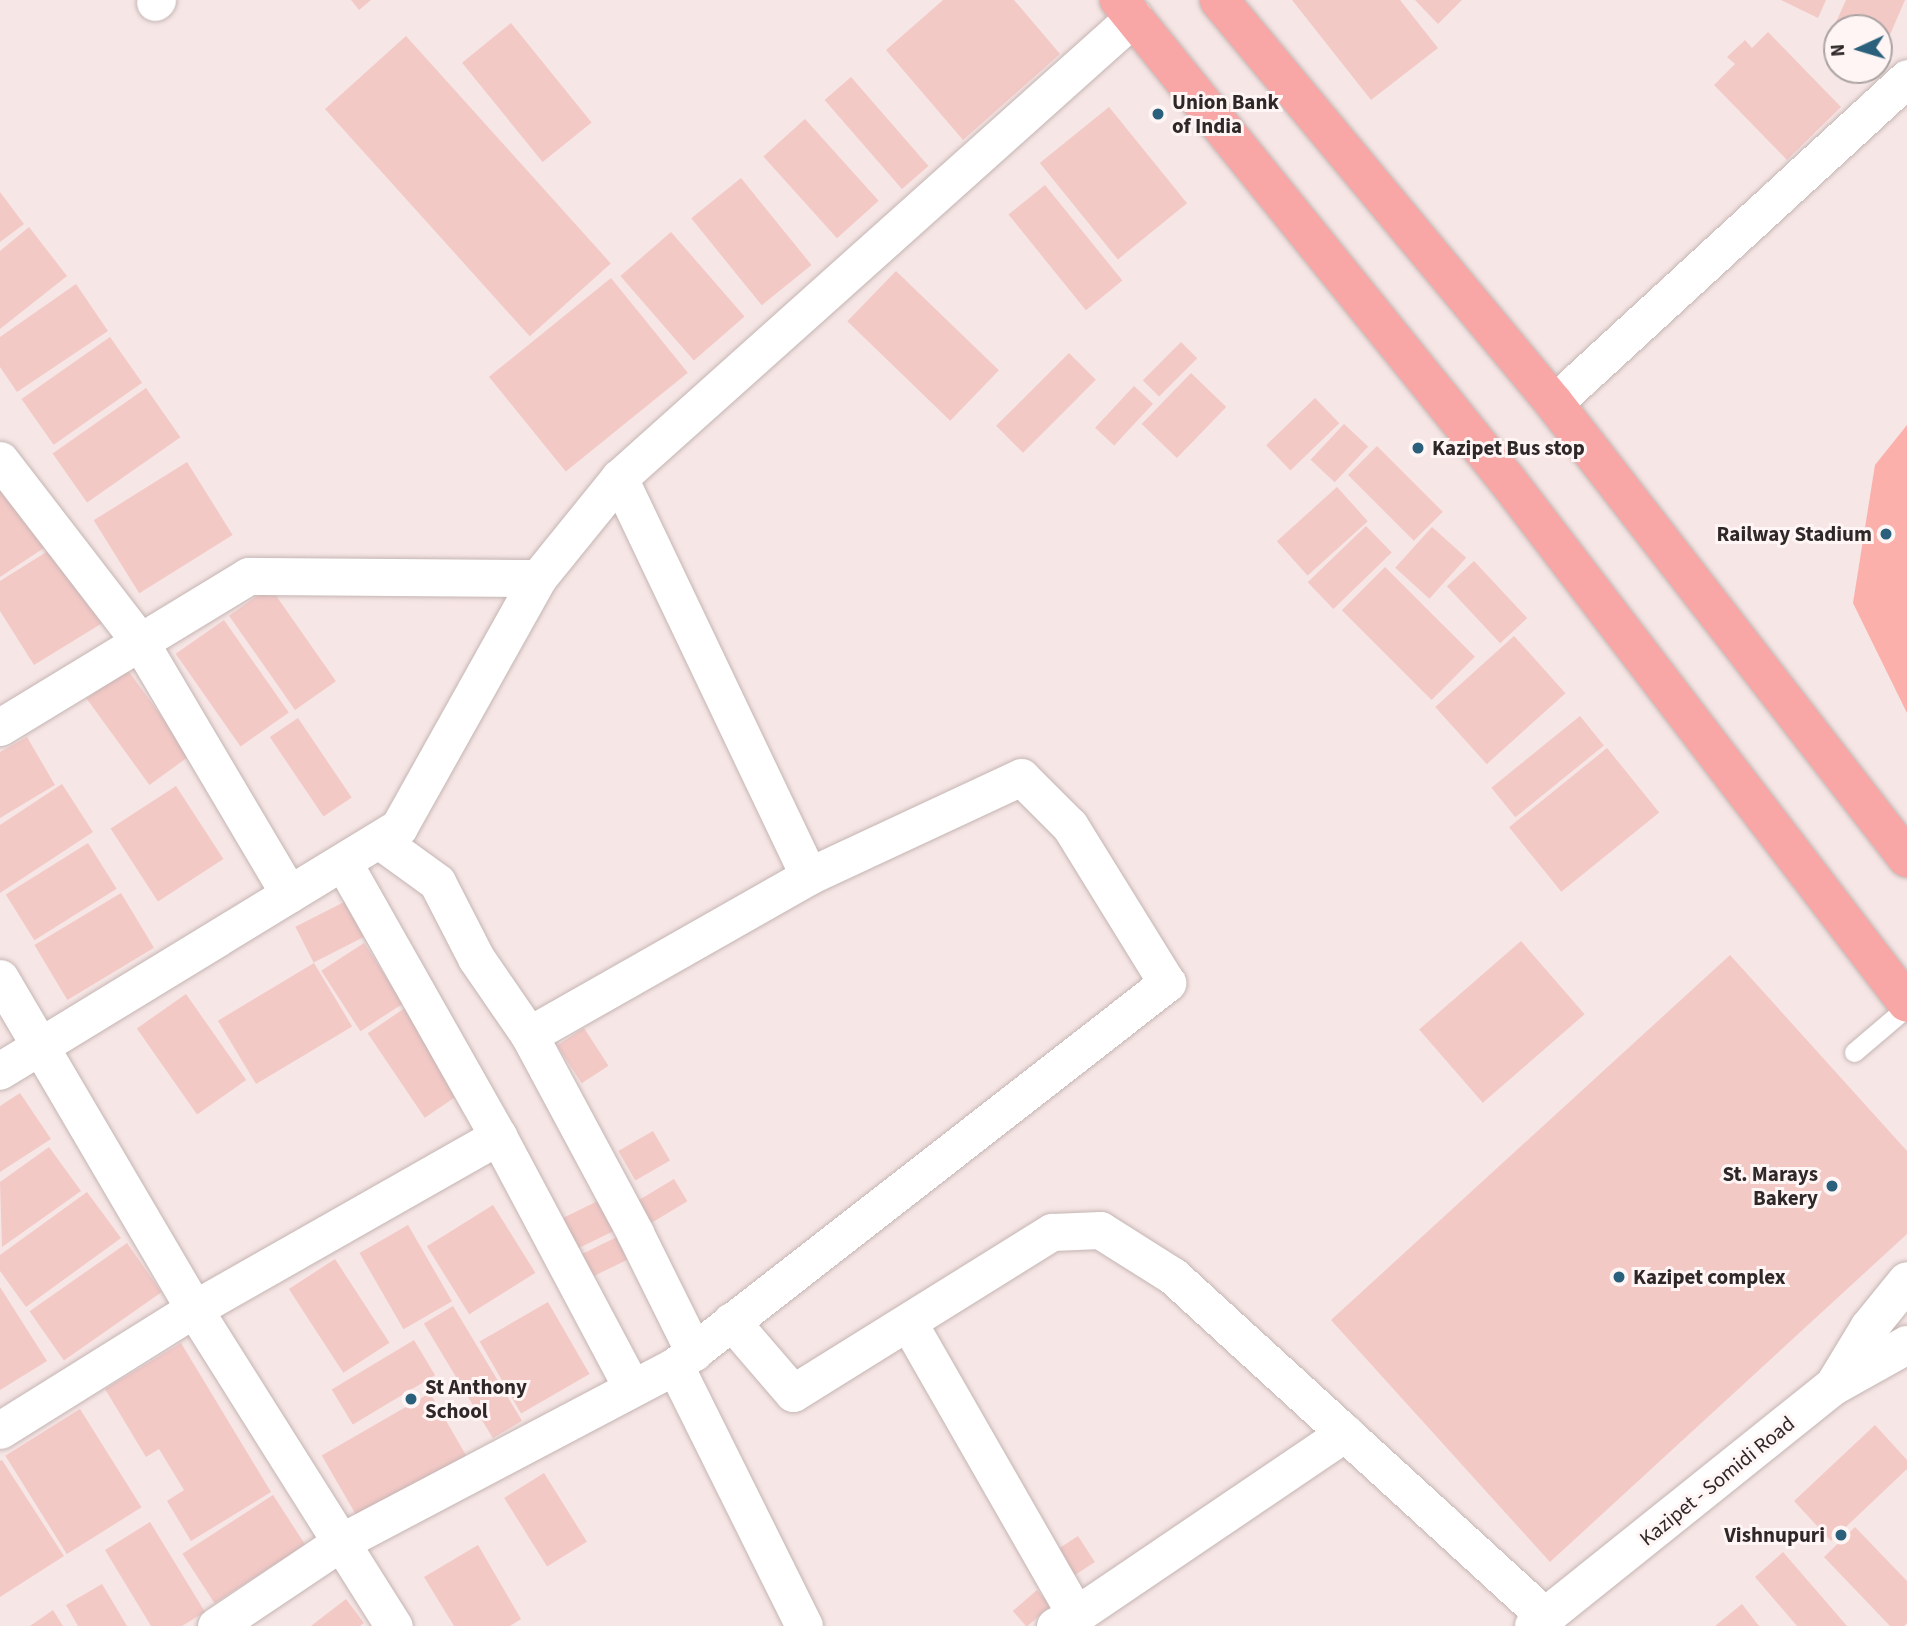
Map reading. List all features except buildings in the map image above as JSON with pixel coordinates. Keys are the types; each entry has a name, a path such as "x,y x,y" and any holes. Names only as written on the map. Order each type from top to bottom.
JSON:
{"main road":[{"path":"1219,0 1554,403 1907,858"},
{"path":"1126,9 1507,480 1907,1005"}],"street":[{"path":"0,1071 399,827 538,578 619,478 1126,9"},
{"path":"1554,403 1907,78"},
{"path":"0,460 140,642 289,894"},
{"path":"619,478 809,876"},
{"path":"0,727 248,576 538,578"},
{"path":"216,1626 341,1542 684,1359 1167,983 1070,826 1021,777 809,876 529,1035"},
{"path":"379,840 437,883 476,958 529,1035 635,1233 684,1359 804,1626"},
{"path":"343,862 498,1136 632,1388"},
{"path":"0,978 194,1309 394,1626"},
{"path":"0,1430 194,1309 498,1136"},
{"path":"732,1321 793,1393 1052,1232 1100,1230 1173,1276 1345,1433 1541,1622"},
{"path":"1834,1386 1869,1328 1907,1281"},
{"path":"908,1322 1065,1621 1345,1433"},
{"name":"Kazipet - Somidi Road","path":"1541,1622 1834,1386 1907,1345"}],"lane":[{"path":"1854,1052 1907,1005"}],"shaded area":[{"name":"Railway Stadium","path":"1907,425 1907,713 1853,603 1875,465"}],"place":[{"name":"Union Bank of India","path":"1158,114"},
{"name":"Kazipet Bus stop","path":"1418,448"},
{"name":"Railway Stadium","path":"1886,534"},
{"name":"St. Marays Bakery","path":"1832,1186"},
{"name":"Kazipet complex","path":"1619,1277"},
{"name":"St Anthony School","path":"411,1399"},
{"name":"Vishnupuri","path":"1841,1535"}]}
